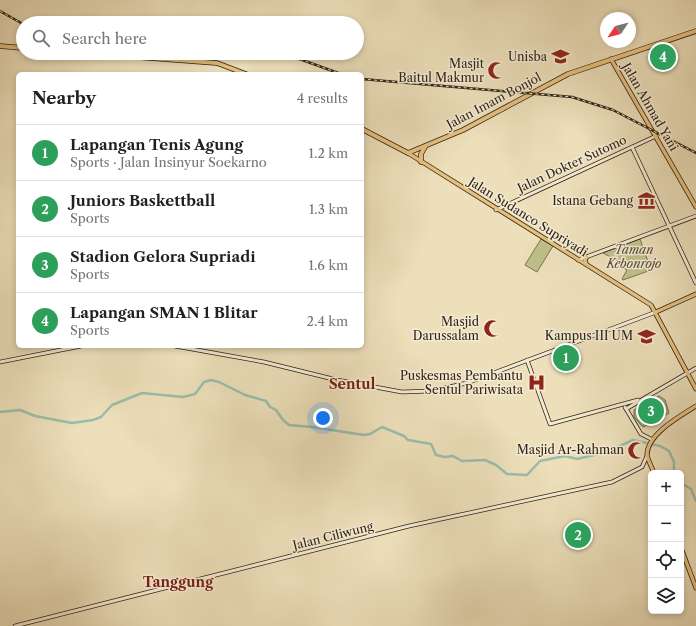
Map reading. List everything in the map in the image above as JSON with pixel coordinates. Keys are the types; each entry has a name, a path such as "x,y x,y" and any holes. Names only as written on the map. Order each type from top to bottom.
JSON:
{"highway":[{"name":"Jalan Imam Bonjol","path":"408,153 463,130 566,75 696,31"},
{"path":"0,46 16,47"},
{"path":"175,60 220,64 241,72"},
{"path":"364,130 408,153"},
{"path":"421,162 421,153 425,146"}],"main road":[{"name":"Jalan Ahmad Yani","path":"611,59 654,137 696,207"},
{"name":"Jalan Dokter Sutomo","path":"496,210 654,137"},
{"path":"632,147 668,227 696,283"},
{"name":"Jalan Sudanco Supriyadi","path":"408,153 496,210 652,305 696,389"},
{"path":"578,260 695,217"},
{"path":"586,264 587,257"},
{"path":"186,348 264,362 338,380 402,392 438,390 451,388 656,312 696,294"},
{"path":"652,305 664,309"},
{"path":"0,362 71,348"},
{"path":"527,360 550,424 638,400"},
{"path":"626,409 638,400 696,368"},
{"path":"623,404 641,434 651,440"},
{"path":"642,467 650,449 651,440 679,417 696,406"},
{"path":"647,456 653,470"},
{"name":"Jalan Ciliwung","path":"15,626 409,526 612,482 650,463"},
{"path":"684,556 696,587"}],"green space":[{"path":"541,239 553,246 537,272 525,265"},
{"name":"Taman Kebonrojo","path":"640,239 651,270 623,280 622,279 627,270 622,267 624,264 603,253"},
{"path":"659,396 665,400 669,413 643,427 634,417 634,410"}],"waterway":[{"path":"0,412 20,410 35,416 72,423 93,420 101,417 112,405 142,393 183,397 195,394 204,382 211,380 219,382 245,395 266,401 270,407 276,410 283,420 289,425 364,435 370,434 382,427 404,436 408,440 431,444 436,455 445,457 453,456 462,461 485,460 496,465 507,474 527,475 540,461 565,456 577,459 607,452 633,440 660,446 669,451 674,462 674,470"},
{"path":"684,485 691,489 696,501"}],"railway":[{"path":"0,11 16,20"},
{"path":"302,60 335,72"},
{"path":"364,79 572,97 613,110 696,153"}],"place":[{"name":"Unisba","path":"560,57"},
{"name":"Lapangan SMAN 1 Blitar","path":"663,57"},
{"name":"Masjit Baitul Makmur","path":"497,71"},
{"name":"Istana Gebang","path":"646,201"},
{"name":"Masjid Darussalam","path":"492,329"},
{"name":"Kampus III UM","path":"646,336"},
{"name":"Lapangan Tenis Agung","path":"566,358"},
{"name":"Puskesmas Pembantu Sentul Pariwisata","path":"536,383"},
{"name":"Stadion Gelora Supriadi","path":"651,411"},
{"name":"Masjid Ar-Rahman","path":"637,450"},
{"name":"Juniors Baskettball","path":"578,535"}],"district":[{"name":"Sentul","path":"352,384"},
{"name":"Tanggung","path":"178,582"}]}
